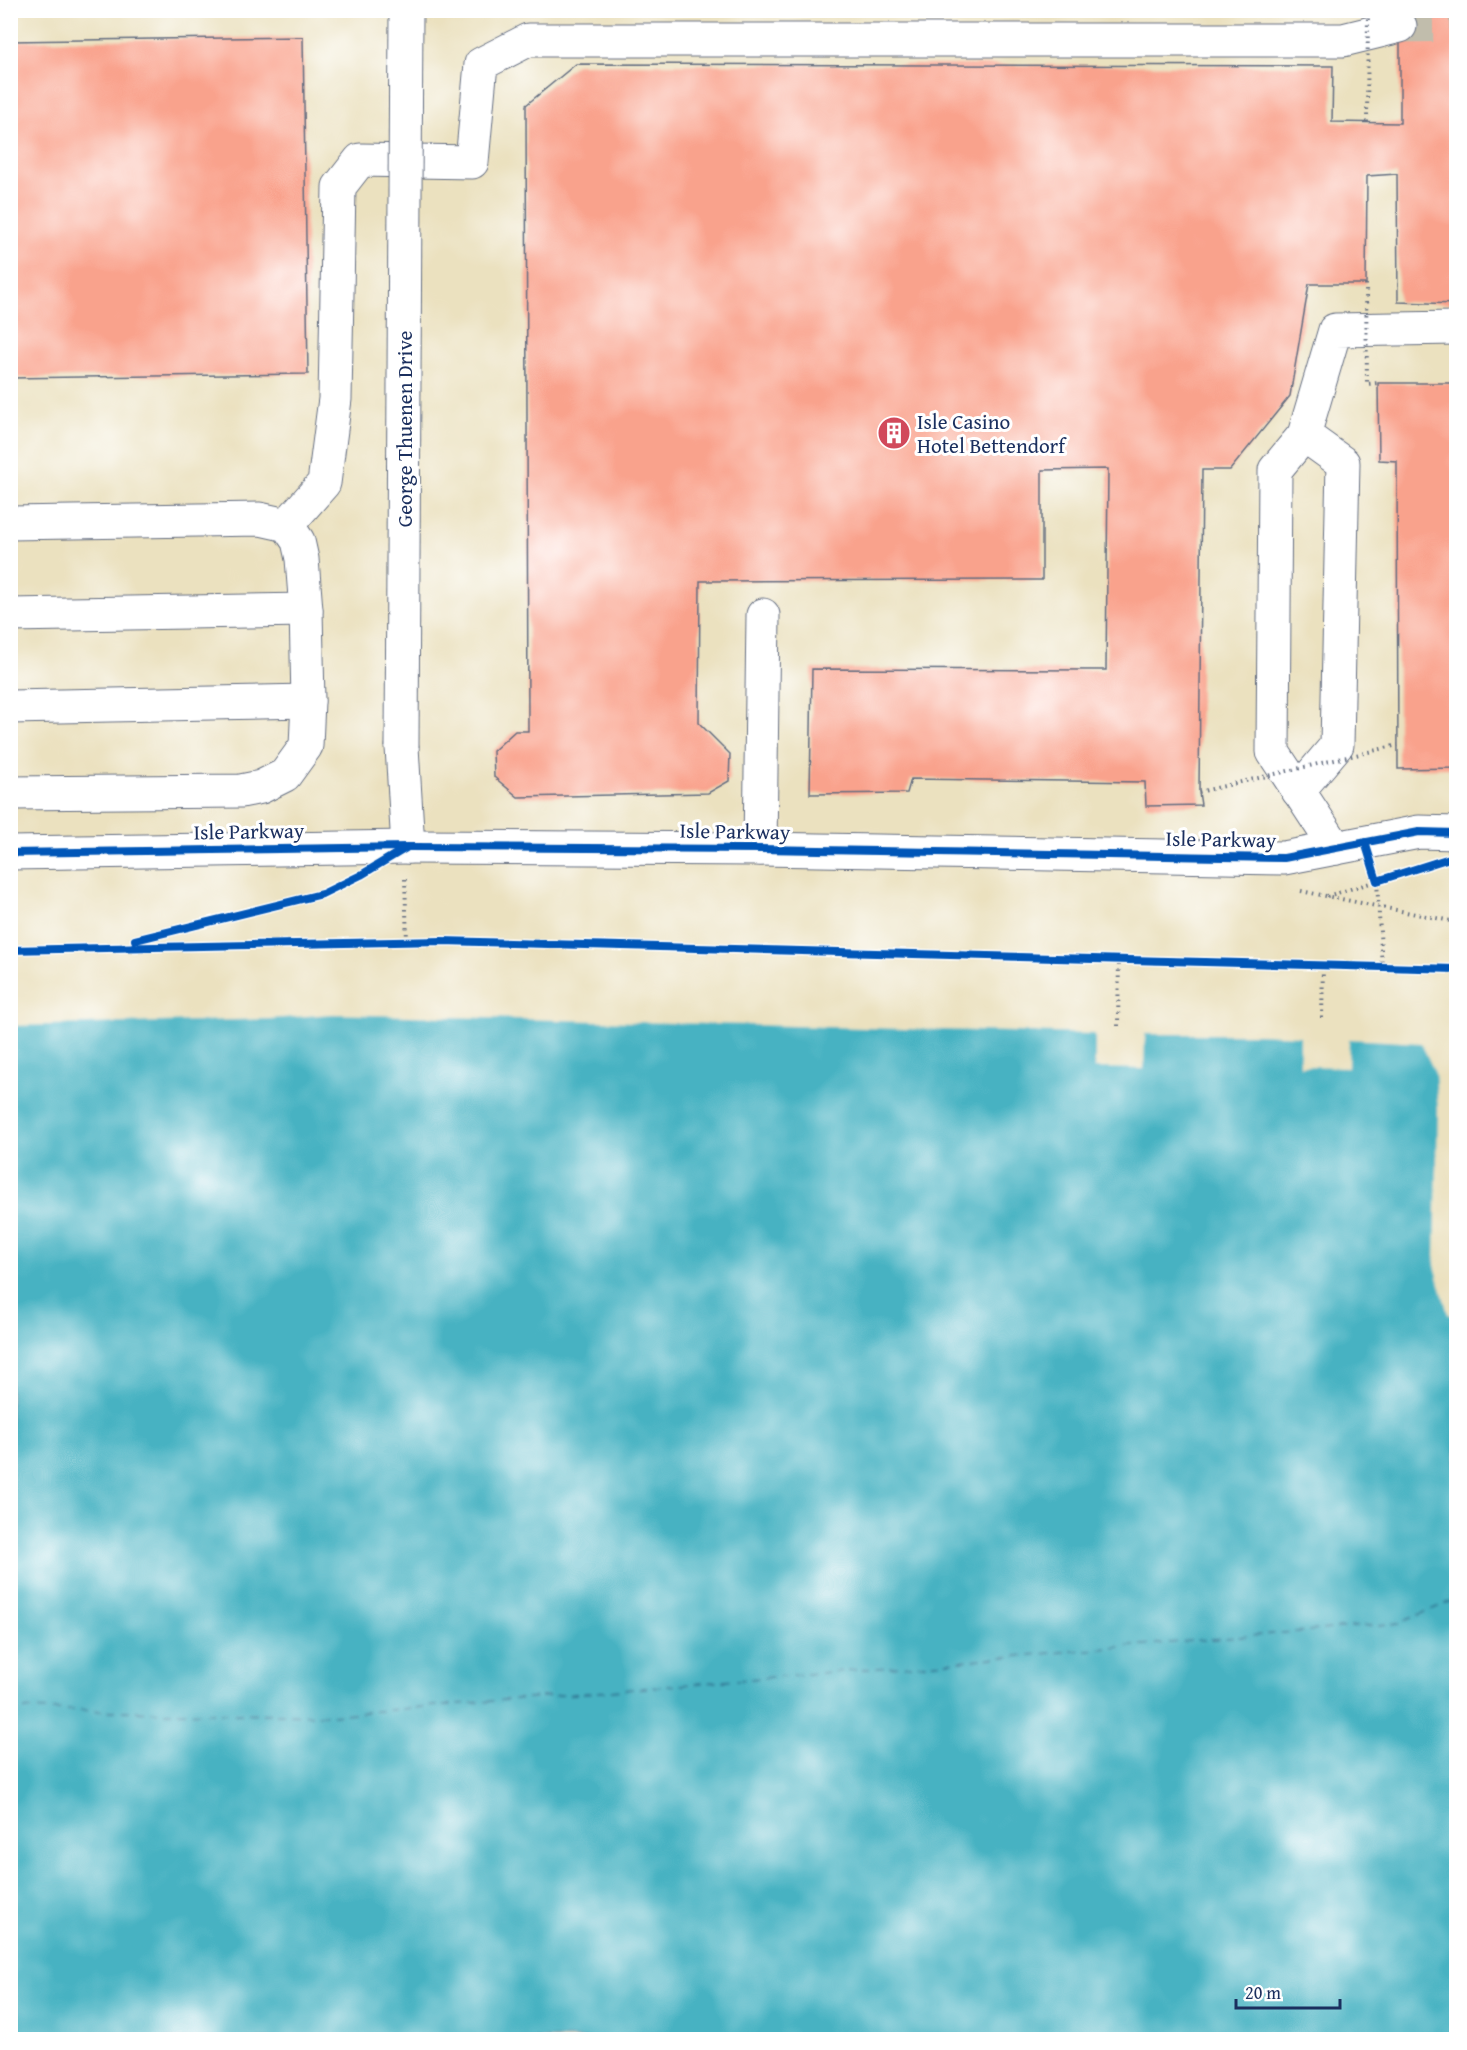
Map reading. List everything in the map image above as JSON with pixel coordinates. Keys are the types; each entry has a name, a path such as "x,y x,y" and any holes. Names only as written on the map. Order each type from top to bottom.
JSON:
{"street":[{"name":"George Thuenen Drive","path":"406,10 402,747 407,858"},
{"path":"287,525 324,483 335,399 339,187 360,160 472,162 481,64 528,40 1343,40 1400,26"},
{"path":"1351,845 1298,791 1273,752 1275,470 1304,435 1335,330 1456,328"},
{"path":"1298,791 1337,745 1343,463 1304,435"},
{"path":"10,523 260,519 287,525 298,541 302,559 306,610 308,701 306,746 285,776 261,787 242,791 10,793"},
{"path":"10,615 306,610"},
{"path":"760,849 763,615"},
{"path":"10,707 308,701"},
{"name":"Isle Parkway","path":"10,853 407,858 760,849 1284,858 1419,832 1456,833"}],"path":[{"path":"1367,122 1368,10"},
{"path":"1366,284 1367,384 1378,383"},
{"path":"1199,792 1398,745"},
{"path":"1351,845 1377,881 1382,967"},
{"path":"407,858 407,942"},
{"path":"1327,897 1388,877"},
{"path":"395,942 419,941"},
{"path":"1118,1026 1115,959 1130,960"},
{"path":"1311,965 1335,966"},
{"path":"1322,1018 1323,965"},
{"path":"1370,967 1393,967"}],"water":[{"path":"255,1009 1424,1034 1456,1079 1456,2039 11,2039 10,1015"}],"pier":[{"path":"333,1003 1425,1031 1456,1074 1456,1318 1448,1314 1435,1265 1438,1109 1435,1073 1421,1043 1349,1039 1348,1067 1300,1066 1300,1036 1145,1034 1144,1069 1095,1068 1095,1034 332,1014 270,1019 11,1026 10,1012"}],"building":[{"name":"Isle Casino Hotel Bettendorf","path":"1400,10 1456,10 1456,304 1398,302 1397,174 1367,176 1366,284 1309,284 1290,396 1230,470 1202,470 1199,792 1201,805 1146,806 1145,782 911,779 907,793 810,794 812,669 1106,670 1108,469 1042,470 1042,580 700,581 699,723 730,754 729,781 708,793 518,797 494,777 493,751 515,731 528,731 526,105 576,64 1333,66 1332,122 1400,123"},
{"path":"303,37 308,374 10,378 10,41"},
{"path":"1378,383 1456,383 1456,768 1398,769 1397,461 1379,460"}],"ferry route":[{"path":"10,1709 331,1715 1400,1623 1456,1599"}],"tunnel":[{"path":"1400,26 1456,25"}],"cycle path":[{"path":"10,853 408,847 760,849 1284,858 1419,832 1456,833"},
{"path":"1365,842 1377,881 1456,856"},
{"path":"135,940 322,894 361,875 406,848"},
{"path":"10,950 442,941 1456,969"}],"place":[{"name":"Isle Casino Hotel Bettendorf","path":"894,433"}]}
